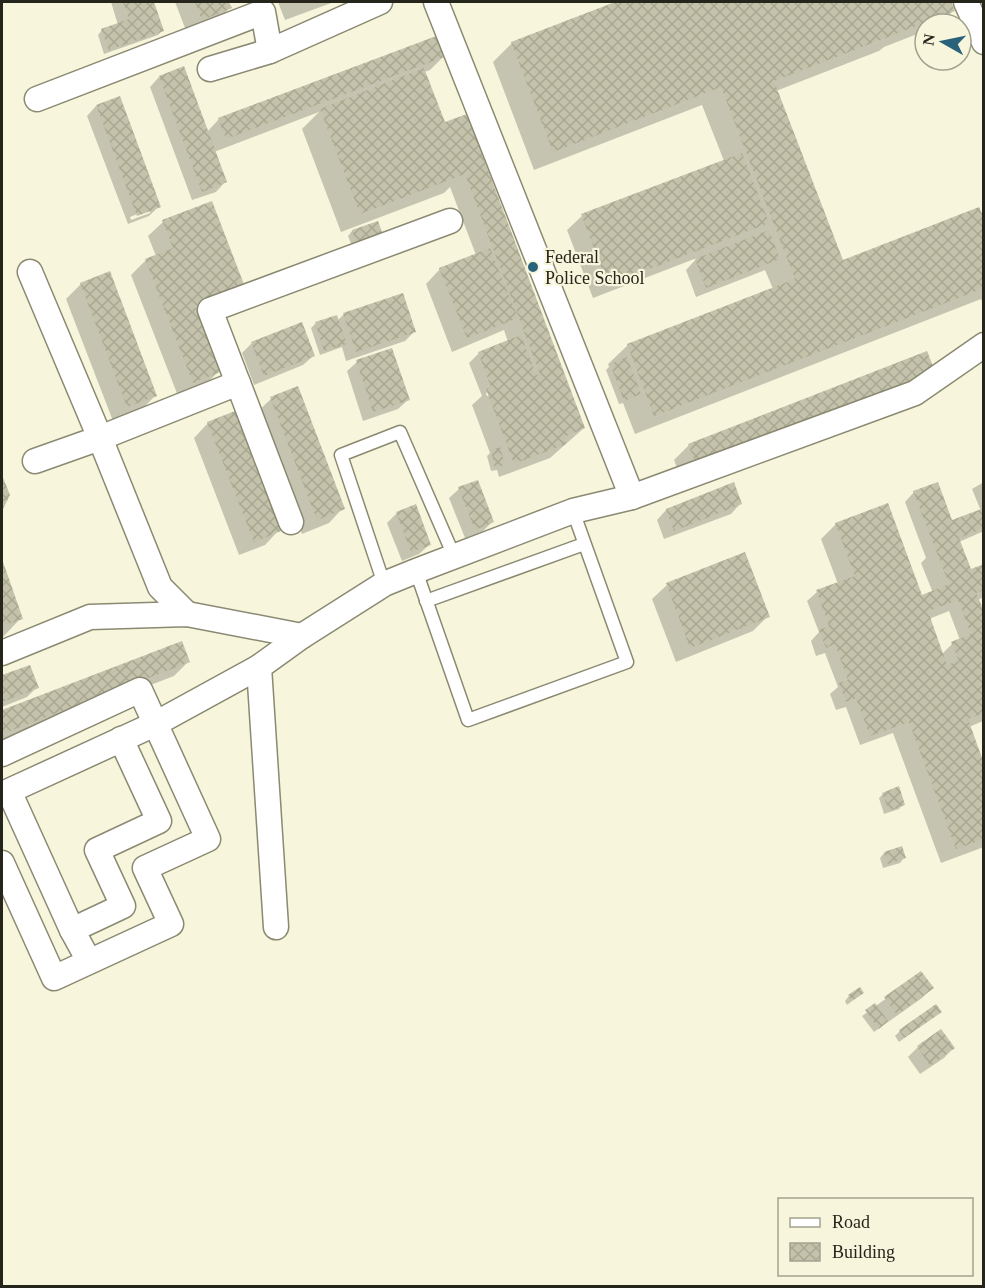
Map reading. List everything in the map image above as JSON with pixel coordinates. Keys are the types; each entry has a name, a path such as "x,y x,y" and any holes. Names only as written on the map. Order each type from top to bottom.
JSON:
{"street":[{"path":"210,69 270,51 380,2"},
{"path":"436,2 632,497"},
{"path":"966,2 984,42"},
{"path":"36,99 261,7 270,51"},
{"path":"291,522 210,310 450,220"},
{"path":"30,272 160,587 187,614"},
{"path":"89,961 72,930 9,791 155,724 259,667 302,636 384,584 573,511 632,497 915,393 984,345"},
{"path":"35,461 100,438 238,383"},
{"path":"2,653 90,617 187,614 302,636"},
{"path":"259,667 276,927"},
{"path":"2,754 140,690 208,839 145,868 171,924 54,978 2,863"},
{"path":"72,930 123,906 97,850 159,821 121,739"}],"lane":[{"path":"384,584 341,455 400,432 454,556"},
{"path":"416,571 468,720 627,662 573,511"},
{"path":"426,602 584,544"}],"building":[{"path":"123,2 154,2 164,31 109,50 101,29 129,19"},
{"path":"195,2 229,2 232,8 202,20"},
{"path":"615,2 951,2 955,11 913,12 913,27 774,81 843,260 979,207 984,218 984,288 654,416 627,344 795,279 721,87 553,152 511,42"},
{"path":"439,35 447,56 226,139 218,118"},
{"path":"184,66 227,182 202,192 159,76"},
{"path":"424,68 445,122 467,114 585,428 564,437 566,444 514,464 486,389 491,387 478,352 521,335 536,375 540,374 465,174 360,214 320,109"},
{"path":"120,96 161,207 137,216 96,105"},
{"path":"742,153 769,223 608,285 581,214"},
{"path":"212,201 245,287 195,306 220,372 193,383 145,259 173,248 162,220"},
{"path":"378,221 384,238 358,248 352,230"},
{"path":"769,230 780,259 706,288 695,259"},
{"path":"490,248 518,318 467,338 439,268"},
{"path":"110,271 157,396 127,407 80,283"},
{"path":"403,293 416,332 356,352 343,313"},
{"path":"337,315 347,344 324,351 315,322"},
{"path":"302,322 315,356 264,376 251,342"},
{"path":"392,348 410,400 373,412 356,360"},
{"path":"927,351 935,371 696,464 688,444"},
{"path":"627,357 641,394 624,401 610,364"},
{"path":"298,386 345,509 317,520 270,397"},
{"path":"235,411 281,531 254,542 207,422"},
{"path":"500,447 505,465 495,468 491,450"},
{"path":"2,475 10,495 2,511"},
{"path":"478,480 494,522 475,530 458,487"},
{"path":"734,482 742,504 674,531 666,509"},
{"path":"938,482 952,520 984,508 984,528 959,538 971,569 984,564 984,590 976,593 984,611 984,713 968,719 982,758 984,758 984,839 956,849 909,722 870,736 856,698 846,702 839,683 848,680 835,644 826,648 819,630 829,626 816,590 855,576 835,523 888,503 922,595 949,584 913,491","holes":["958,600 971,634 951,642 959,661 947,665 928,611"]},
{"path":"416,504 431,545 411,552 396,512"},
{"path":"745,552 770,617 690,648 666,583"},
{"path":"2,559 23,619 2,626"},
{"path":"182,641 190,662 2,734 2,710"},
{"path":"30,665 39,688 2,702 2,675"},
{"path":"899,786 905,805 889,811 882,793"},
{"path":"902,846 906,858 888,864 884,852"},
{"path":"921,971 934,988 897,1015 884,997"},
{"path":"860,987 864,993 852,1001 848,995"},
{"path":"875,1003 888,1021 879,1029 865,1010"},
{"path":"936,1004 942,1012 904,1038 899,1030"},
{"path":"941,1029 955,1048 930,1066 917,1046"}],"place":[{"name":"Federal Police School","path":"533,267"}]}
